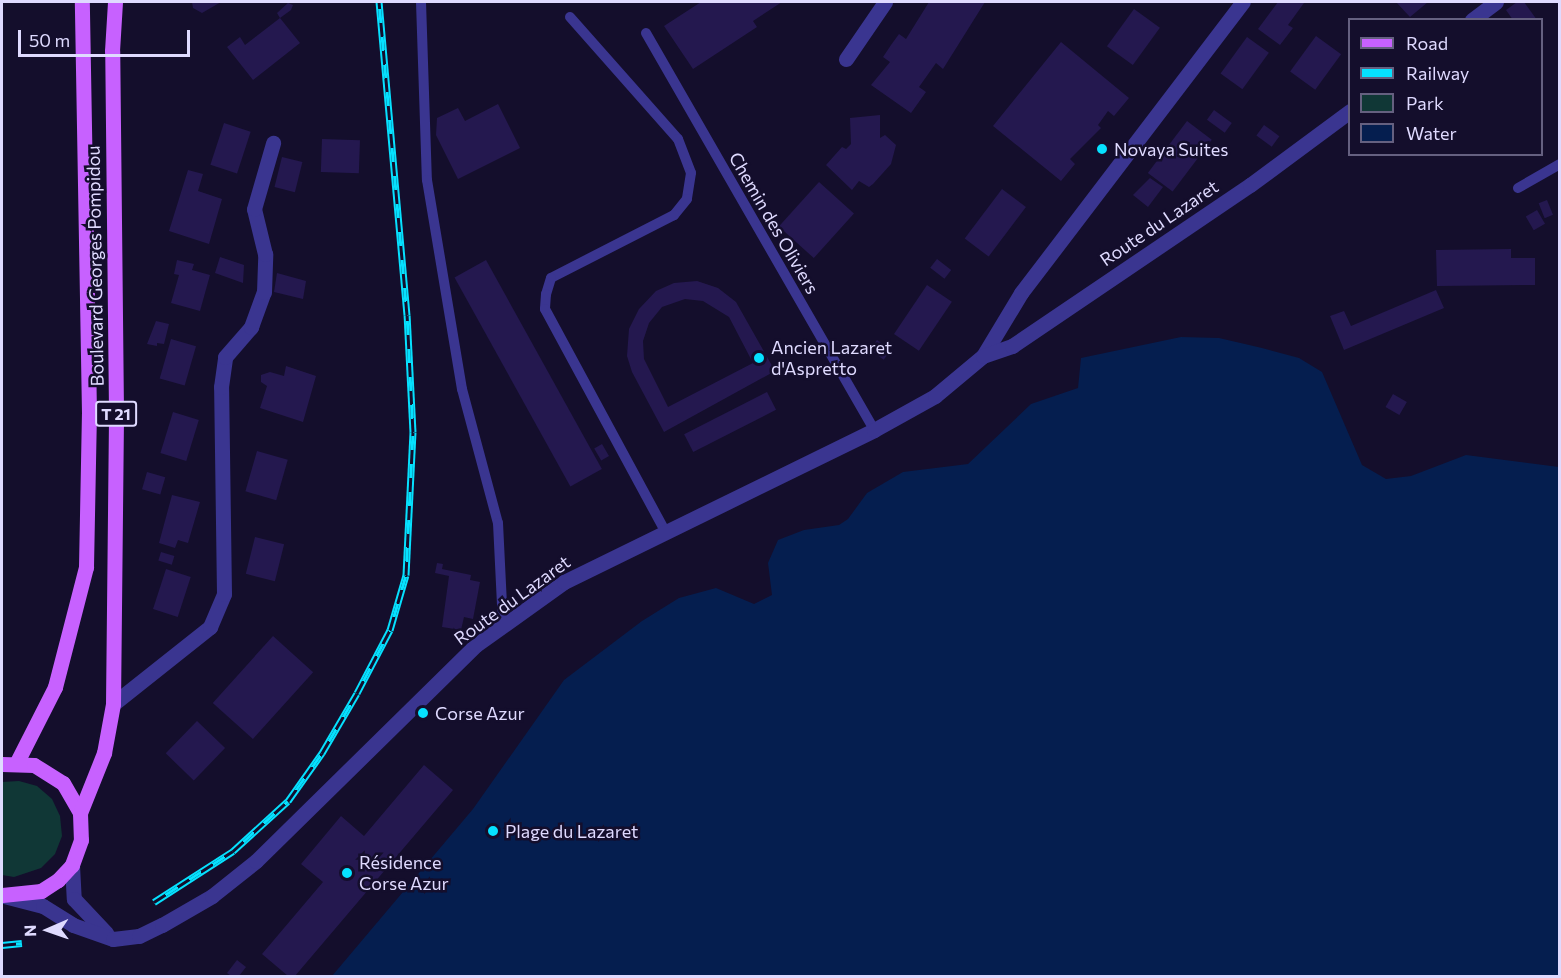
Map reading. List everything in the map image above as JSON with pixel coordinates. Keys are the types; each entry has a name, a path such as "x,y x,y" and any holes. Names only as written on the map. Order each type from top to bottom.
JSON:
{"main road":[{"name":"Boulevard Georges Pompidou","path":"9,763 55,687 86,567 89,412 82,2"},
{"name":"Boulevard Georges Pompidou","path":"80,813 104,753 113,704 116,412 112,51 116,2"},
{"path":"2,895 21,896 41,891 72,865 81,840 80,813 73,797 57,778 34,765 9,763"}],"street":[{"path":"846,59 885,2"},
{"name":"Route du Lazaret","path":"983,357 1020,293 1243,2"},
{"path":"1475,18 1496,2"},
{"name":"Route du Lazaret","path":"2,895 43,906 73,925 113,939 139,936 212,896 256,861 476,645 564,582 874,430 935,396 983,357 1012,346 1240,191 1348,112"},
{"path":"113,704 210,627 224,594 221,387 225,357 251,327 264,292 265,254 254,209 273,143"},
{"path":"72,865 74,899 113,939"}],"lane":[{"path":"421,2 427,180 462,389 498,523 502,627"},
{"path":"570,17 678,139 691,173 687,199 674,215 551,278 546,294 545,309 665,531"},
{"name":"Chemin des Oliviers","path":"646,33 874,430"},
{"path":"1518,188 1560,164"}],"green space":[{"path":"19,781 37,786 52,799 60,816 62,836 55,854 41,868 14,877 2,875 2,782"}],"water":[{"path":"1181,337 1219,338 1262,348 1299,358 1322,372 1362,465 1386,479 1411,476 1466,455 1559,467 1559,976 332,976 473,809 564,680 642,621 679,598 716,588 754,604 772,595 768,563 778,540 804,530 839,525 848,519 867,493 903,472 968,464 1031,404 1078,388 1081,358"}],"building":[{"path":"192,2 221,2 202,13 193,8"},
{"path":"701,2 782,2 753,21 757,27 693,69 664,26"},
{"path":"929,2 985,2 943,69 936,63 919,87 926,92 911,113 871,85 890,62 883,57 891,45 899,34 906,39"},
{"path":"1278,2 1304,3 1288,25 1293,28 1280,45 1258,29"},
{"path":"1396,2 1428,2 1410,17"},
{"path":"1517,2 1524,2 1536,18 1512,18 1506,10"},
{"path":"288,3 293,5 291,10 280,18 277,13"},
{"path":"1134,9 1160,28 1133,65 1107,46"},
{"path":"280,18 300,43 253,80 227,47 240,37 245,45"},
{"path":"1316,36 1341,54 1315,90 1290,72"},
{"path":"1247,37 1269,53 1242,89 1221,73"},
{"path":"1061,42 1129,98 1114,116 1108,111 1098,125 1101,128 1070,159 1075,164 1061,181 993,126"},
{"path":"498,104 520,148 458,179 436,135 437,118 458,108 465,121"},
{"path":"1214,110 1232,123 1225,133 1207,120"},
{"path":"880,115 880,138 885,135 896,145 891,164 869,187 859,181 852,190 826,165 842,147 846,149 851,144 850,118"},
{"path":"1187,121 1212,140 1173,192 1148,173"},
{"path":"224,123 251,132 237,173 210,165"},
{"path":"1264,125 1279,136 1272,147 1256,136"},
{"path":"322,139 360,140 359,173 321,172"},
{"path":"282,157 302,162 295,192 275,187"},
{"path":"188,170 203,174 198,191 222,199 209,244 169,231"},
{"path":"1150,178 1163,187 1148,207 1133,195"},
{"path":"819,182 854,213 814,258 779,227"},
{"path":"1002,189 1026,207 989,257 965,239"},
{"path":"1547,200 1553,215 1545,218 1539,203"},
{"path":"1537,210 1545,224 1534,230 1526,216"},
{"path":"1511,249 1511,258 1535,258 1535,285 1437,286 1436,250"},
{"path":"220,257 244,265 243,283 215,273"},
{"path":"937,259 951,270 944,279 930,268"},
{"path":"177,260 194,264 192,270 210,275 200,311 171,303 179,275 174,274"},
{"path":"486,260 602,469 570,486 455,277"},
{"path":"277,273 306,281 303,299 274,292"},
{"name":"Ancien Lazaret d'Aspretto","path":"697,281 718,288 736,302 775,371 664,432 632,372 627,356 629,329 639,309 656,291 674,283","holes":["685,299 703,301 729,317 753,363 668,407 644,359 643,341 649,323 662,307"]},
{"path":"927,285 952,302 919,351 894,334"},
{"path":"1436,290 1444,308 1344,350 1330,316 1344,311 1351,326"},
{"path":"156,321 169,324 164,344 157,343 157,346 147,344"},
{"path":"171,339 196,346 185,386 160,378"},
{"path":"877,340 891,350 884,360 870,350"},
{"path":"286,366 316,376 303,422 260,408 267,386 261,382 261,375 270,372 284,376"},
{"path":"767,392 776,410 693,452 684,434"},
{"path":"1393,394 1407,402 1399,415 1386,407"},
{"path":"173,412 199,420 186,461 160,453"},
{"path":"602,444 609,456 601,461 594,448"},
{"path":"257,451 288,460 276,500 245,491"},
{"path":"147,472 165,477 160,495 142,489"},
{"path":"172,495 200,502 188,543 178,540 175,548 159,543"},
{"path":"255,537 284,544 275,581 246,574"},
{"path":"161,552 174,556 172,565 158,561"},
{"path":"437,563 443,564 442,569 471,575 470,580 480,582 473,619 464,617 461,630 442,627 449,576 435,573"},
{"path":"166,569 191,577 178,617 153,609"},
{"path":"273,636 313,672 253,739 213,703"},
{"path":"197,721 225,748 194,780 166,753"},
{"name":"Résidence Corse Azur","path":"424,765 453,790 295,976 288,976 262,954 323,882 301,864 341,816 364,836"},
{"path":"237,960 246,967 239,976 231,976 227,973"}],"railway":[{"path":"154,902 233,851 288,801 322,753 390,630 406,575 413,432 407,315 379,2"},
{"path":"2,945 22,943"}],"place":[{"name":"Novaya Suites","path":"1102,149"},
{"name":"Ancien Lazaret d'Aspretto","path":"759,358"},
{"name":"Corse Azur","path":"423,713"},
{"name":"Plage du Lazaret","path":"493,831"},
{"name":"Résidence Corse Azur","path":"347,873"}]}
